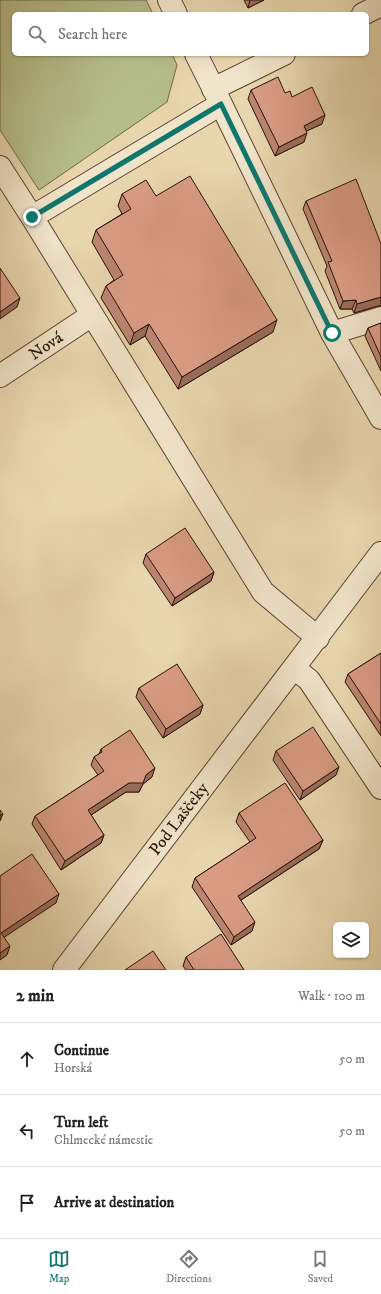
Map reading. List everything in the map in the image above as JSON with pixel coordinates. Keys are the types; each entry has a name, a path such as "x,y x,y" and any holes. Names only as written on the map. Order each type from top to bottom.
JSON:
{"street":[{"path":"169,0 175,12"},
{"path":"367,12 381,5"},
{"path":"197,56 332,333 381,418"},
{"path":"32,217 281,56"},
{"path":"0,167 263,592 318,638"},
{"name":"Nová","path":"0,376 92,315"},
{"path":"332,333 381,318"},
{"name":"Pod Laščeky","path":"64,970 318,638 381,553"},
{"path":"294,668 309,680 381,788"}],"green space":[{"path":"0,0 146,0 152,12 12,12 12,56 173,56 177,65 167,102 39,190 0,130"}],"building":[{"path":"278,77 285,93 290,91 292,97 312,87 325,115 304,126 307,133 279,147 251,90"},
{"path":"190,176 277,320 182,377 149,324 134,333 106,286 123,275 96,230 131,209 122,194 146,180 156,196"},
{"path":"356,179 381,244 381,297 357,304 356,300 343,301 328,262 332,261 306,201"},
{"path":"0,268 20,298 0,312"},
{"path":"381,323 381,357 368,328"},
{"path":"185,528 214,572 175,598 146,554"},
{"path":"381,653 381,724 348,674"},
{"path":"177,664 203,705 166,729 139,688"},
{"path":"313,727 339,767 303,791 276,751"},
{"path":"130,730 155,768 146,775 143,783 129,783 88,810 104,835 65,861 35,816 104,771 94,757 102,752 101,749"},
{"path":"285,783 323,840 238,896 255,922 234,937 195,878 256,838 239,813"},
{"path":"32,854 59,894 1,933 10,946 0,953 0,876"},
{"path":"221,934 244,970 194,970 186,957"},
{"path":"153,951 166,970 125,970"}],"route":[{"path":"32,217 221,104 332,333"}]}
